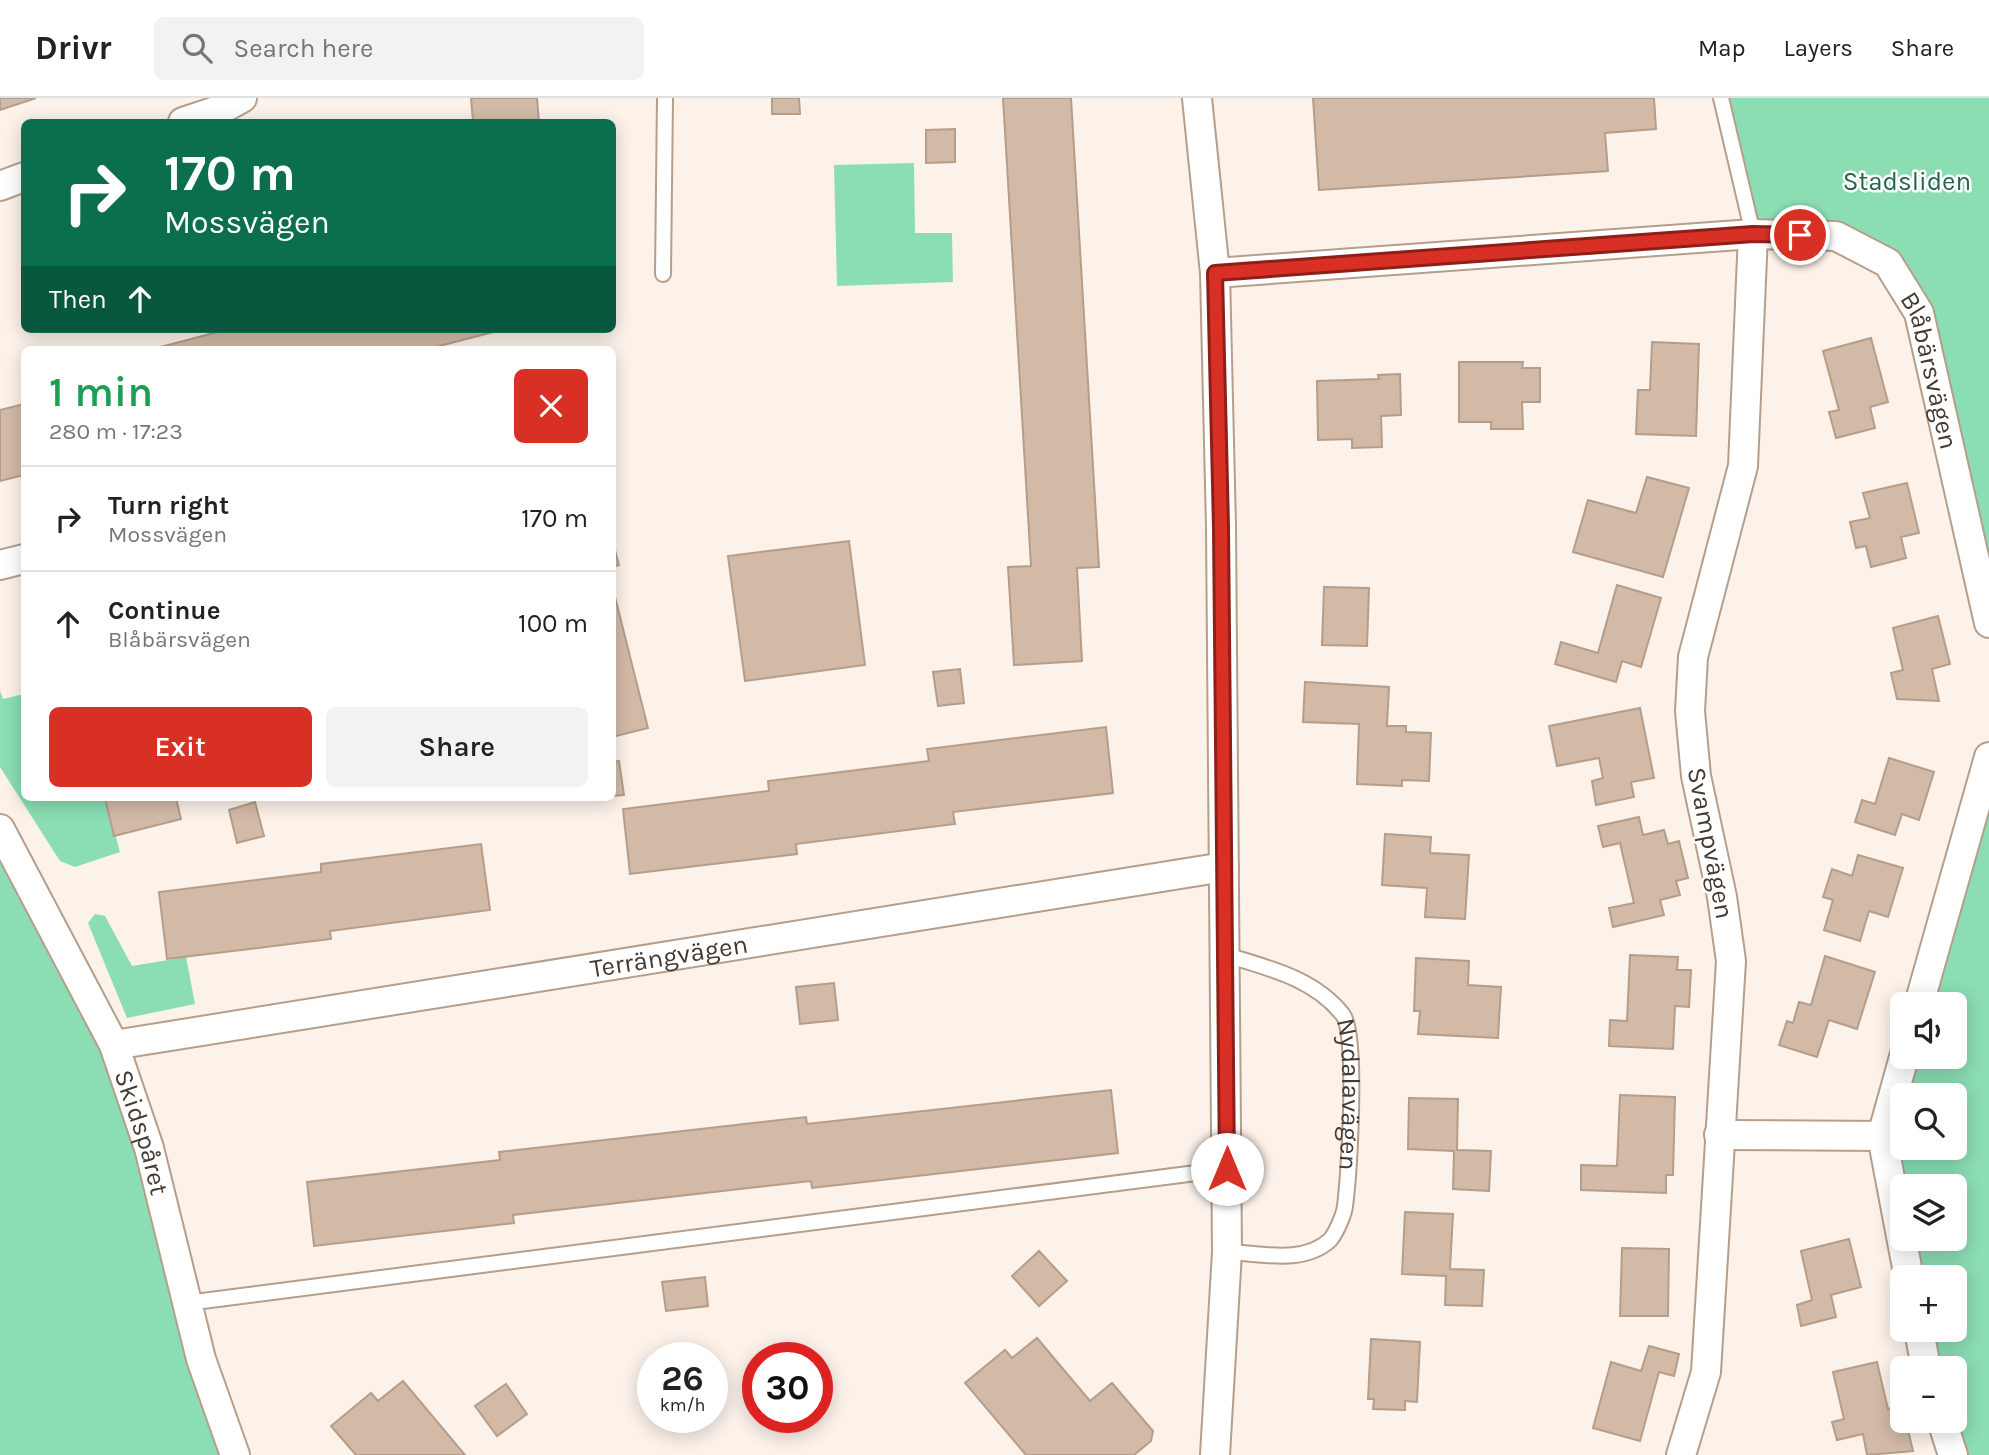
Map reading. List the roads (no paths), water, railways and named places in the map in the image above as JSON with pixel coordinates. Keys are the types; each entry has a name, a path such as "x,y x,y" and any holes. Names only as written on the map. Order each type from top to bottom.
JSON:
{"street":[{"path":"192,119 222,109 242,98"},
{"path":"1197,98 1215,273 1226,955 1227,1252 1214,1455"},
{"path":"0,186 21,178"},
{"name":"Blåbärsvägen","path":"1215,273 1753,234 1836,236 1888,263 1919,313 1989,623"},
{"name":"Svampvägen","path":"1681,1455 1706,1372 1719,1135 1727,1064 1731,961 1722,897 1696,776 1690,711 1693,657 1743,466 1753,234"},
{"path":"0,565 21,559"},
{"path":"1922,992 1989,757"},
{"name":"Skidspåret","path":"0,829 114,1045 149,1148 201,1359 235,1455"},
{"name":"Terrängvägen","path":"114,1045 1224,867"},
{"path":"1901,1069 1882,1136 1907,1265"},
{"path":"1719,1135 1882,1136"},
{"path":"1946,1433 1953,1455"}],"lane":[{"path":"663,274 665,98"},
{"path":"1721,98 1753,234"},
{"name":"Nydalavägen","path":"1226,955 1279,971 1313,986 1345,1017 1352,1055 1345,1208 1331,1239 1303,1256 1227,1252"},
{"path":"187,1303 1227,1169"}],"park label":[{"name":"Stadsliden","path":"1907,181"}]}
